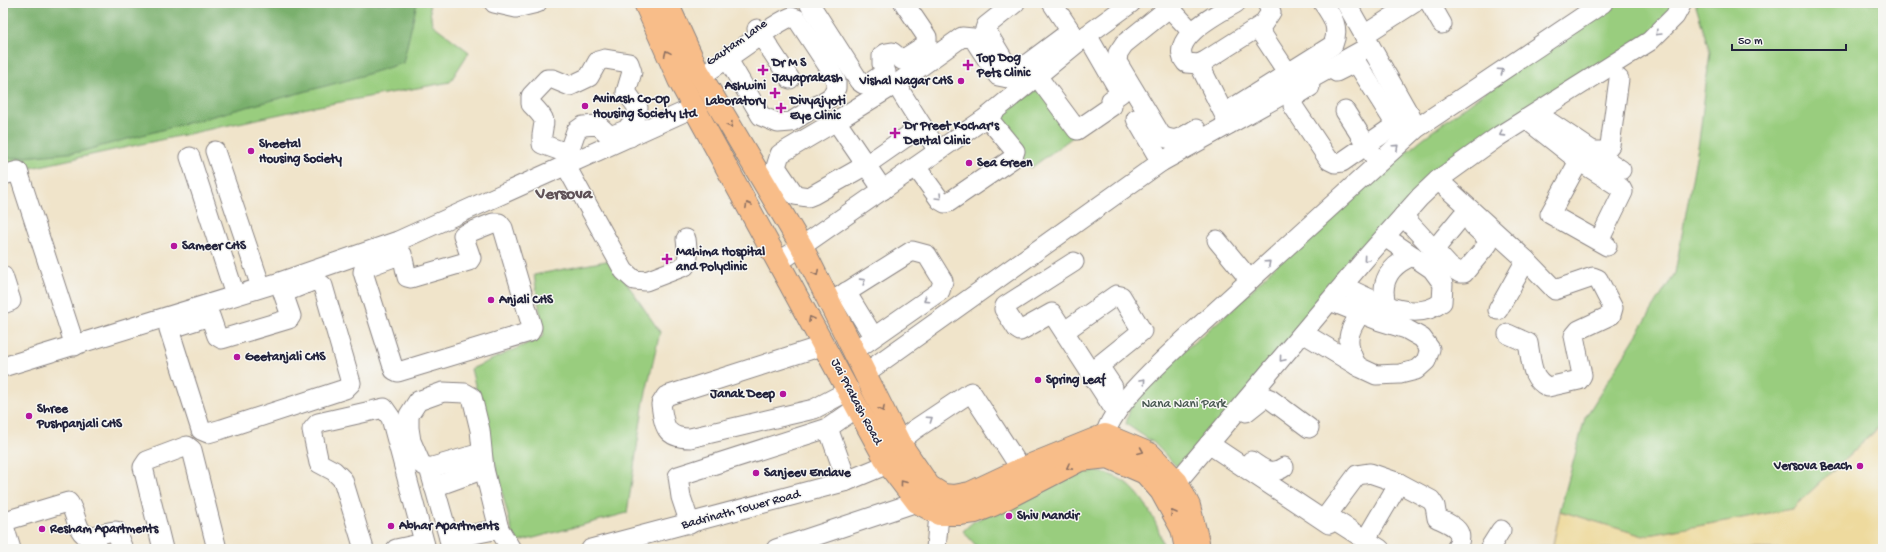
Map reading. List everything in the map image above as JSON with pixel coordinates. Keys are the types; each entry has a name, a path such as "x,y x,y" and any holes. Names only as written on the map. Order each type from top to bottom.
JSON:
{"main road":[{"name":"Jai Prakash Road","path":"645,3 692,76 774,182 802,247 838,297 854,351 864,374 899,442 932,499"},
{"name":"Jai Prakash Road","path":"667,3 692,76 695,107 888,464 932,499"},
{"path":"932,499 970,493 1021,469 1105,435 1150,454 1177,482 1189,506 1199,549"},
{"path":"932,499 959,514 975,512 1029,487 1080,460 1105,457 1145,473 1161,491 1182,529 1186,549"}],"street":[{"path":"494,3 516,8 537,3"},
{"name":"Gautam Lane","path":"692,76 759,32 793,3"},
{"path":"809,3 859,81 863,84 868,84 886,72 882,64 882,56 886,53 892,52 902,60 927,44 927,37 904,3"},
{"path":"980,37 986,26 1015,3"},
{"path":"1052,3 1079,36 1120,94 1161,162"},
{"path":"780,262 987,117 1012,85 1079,36 1131,3"},
{"path":"1236,3 1210,18 1192,32 1181,50 1182,58 1186,63 1199,64 1258,28 1266,21 1271,12 1267,3"},
{"path":"1293,80 1333,45 1336,38 1335,22 1323,3"},
{"path":"1346,3 1367,40 1408,123"},
{"path":"864,374 1161,162 1226,119 1293,80 1367,40 1414,3"},
{"path":"1430,3 1442,24"},
{"path":"1216,441 1330,301 1403,216 1434,184 1531,116 1650,41 1674,16 1682,3"},
{"path":"1192,32 1170,5 1124,44 1118,53 1117,62 1120,94 1167,139 1178,140 1226,119"},
{"path":"1408,123 1358,65 1352,64 1330,74 1294,97 1293,106 1329,160 1334,163 1342,162 1367,145 1408,123 1589,5"},
{"path":"1526,41 1589,5"},
{"path":"692,76 727,58 759,32 792,17 798,19 836,81 836,88 834,92 791,122 778,123 761,116 727,58"},
{"path":"1258,28 1293,80"},
{"path":"759,32 790,79"},
{"path":"1012,85 1037,76 1079,36"},
{"path":"938,151 899,88 898,83 962,37 980,37"},
{"path":"980,37 998,76 1012,85"},
{"path":"605,59 629,63 632,72 626,92 638,108 635,119 628,133 610,136 598,125 583,126 576,130 569,150 561,151 542,144 541,136 545,124 543,116 531,104 531,96 547,79 553,79 570,86 589,77 598,61 605,59"},
{"path":"1199,64 1226,119"},
{"path":"1037,76 1075,130 1078,130 1120,94"},
{"path":"1531,116 1586,156 1621,188 1622,192 1603,243 1550,214 1586,156 1605,151 1610,145 1619,80"},
{"path":"899,88 891,87 780,154 774,182 795,195 808,197 866,165 922,126"},
{"path":"463,235 493,222 499,223 503,228 532,327 530,332 398,372 394,370 363,272 364,268 457,214 566,166 628,133 695,107"},
{"path":"1345,111 1378,163"},
{"path":"916,166 940,200 945,203 949,202 1012,159 1014,151 987,117"},
{"path":"836,121 883,190"},
{"path":"1105,457 1105,435 1120,407 1146,377 1182,342 1378,163 1408,123"},
{"path":"215,151 261,288"},
{"path":"1586,156 1621,170"},
{"path":"190,157 235,295"},
{"path":"566,166 624,270 634,280 646,281 685,266 688,257 686,239"},
{"path":"3,175 18,170 75,346"},
{"path":"1403,216 1450,267 1460,273 1464,273 1486,248 1489,240 1462,216 1434,184"},
{"path":"1434,184 1526,260 1555,290 1593,277 1598,278 1613,308 1611,315 1579,330 1574,336 1582,375 1579,380 1548,387 1541,384 1535,379 1528,343 1508,334"},
{"path":"400,248 407,277 411,278 469,261 471,258 457,214"},
{"path":"1434,250 1462,216"},
{"path":"1343,286 1398,310 1433,309 1442,302 1443,284 1432,269 1385,237"},
{"path":"1218,240 1250,280"},
{"path":"282,287 400,248"},
{"path":"854,351 873,336 940,291 942,281 927,255 912,251 838,297 873,336"},
{"path":"1387,306 1383,297 1383,285 1388,274 1399,264 1413,256"},
{"path":"1498,310 1526,260"},
{"path":"1074,262 1005,306 1004,309 1017,329 1020,331 1052,313 1120,407"},
{"path":"3,276 11,301 3,304"},
{"path":"313,281 318,282 323,286 351,383 346,388 208,433 201,430 169,329 235,295 261,288 282,287 313,281"},
{"path":"207,310 220,339 289,319 291,316 282,287"},
{"path":"1065,330 1116,295 1121,296 1142,331 1105,359 1101,364 1101,368 1120,407"},
{"path":"1303,333 1357,366 1376,374 1400,374 1416,370 1426,361 1430,349 1422,338 1406,329 1330,301"},
{"path":"3,367 207,310"},
{"path":"1357,366 1349,351 1349,339 1352,326 1361,313"},
{"path":"825,345 666,396 661,404 667,428 671,434 677,437 690,438 854,399"},
{"path":"483,461 429,468 421,464 411,442 409,415 418,401 430,395 450,392 465,393 472,397 480,430 483,461 499,529 511,549"},
{"path":"899,442 914,430 971,392 1021,469"},
{"path":"1177,482 1216,441 1244,414 1265,397 1270,399 1309,428"},
{"path":"690,524 681,497 678,476 828,428 854,399"},
{"path":"364,549 343,480 334,471 319,463 312,430 318,423 384,408 391,418 425,546 396,549"},
{"path":"828,428 847,481"},
{"path":"1216,441 1266,472 1278,471 1286,475 1331,517 1373,544 1399,483"},
{"path":"1216,441 1329,524 1331,517 1357,475 1370,473 1399,483 1431,500 1435,506 1437,518 1452,525 1460,534 1461,541 1456,549"},
{"path":"163,549 143,467 147,461 186,446 192,450 218,549"},
{"path":"434,487 483,461"},
{"name":"Badrinath Tower Road","path":"591,549 690,524 847,481 888,464"},
{"path":"429,468 451,544 499,529"},
{"path":"776,549 932,499 938,547"},
{"path":"11,549 4,526 6,521 68,502 71,505 80,531 89,536 116,531 123,549"},
{"path":"495,549 499,529"},
{"path":"1489,549 1501,530"}],"green space":[{"path":"3,3 429,3 432,24 469,52 450,82 308,108 3,174"},
{"path":"3,3 417,3 403,63 348,80 79,152 3,159"},
{"name":"Nana Nani Park","path":"1611,3 1675,3 1651,33 1434,175 1209,436 1176,466 1154,443 1126,424 1132,400 1165,367 1234,308 1302,239 1422,139 1521,65"},
{"path":"1695,3 1883,3 1883,423 1792,509 1643,536 1560,511 1585,418 1675,273 1699,141 1710,52"},
{"path":"1044,85 1077,134 1031,168 993,120"},
{"path":"611,260 660,332 644,401 627,513 515,543 471,369 544,336 534,275"},
{"path":"1077,469 1108,474 1120,479 1132,488 1145,503 1155,521 1164,549 979,549 963,531 973,522"}],"sand":[{"name":"Versova Beach","path":"1883,424 1883,549 1552,549 1560,511 1643,536 1792,509"}],"place":[{"name":"Top Dog Pets Clinic","path":"968,65"},
{"name":"Dr M S Jayaprakash","path":"763,70"},
{"name":"Vishal Nagar CHS","path":"961,81"},
{"name":"Ashwini Laboratory","path":"775,93"},
{"name":"Avinash Co-Op Housing Society Ltd","path":"585,106"},
{"name":"Divyajyoti Eye Clinic","path":"781,108"},
{"name":"Dr Preet Kochar's Dental Clinic","path":"895,133"},
{"name":"Sheetal Housing Society","path":"251,151"},
{"name":"Sea Green","path":"969,163"},
{"name":"Sameer CHS","path":"174,246"},
{"name":"Mahima Hospital and Polyclinic","path":"667,259"},
{"name":"Anjali CHS","path":"491,300"},
{"name":"Geetanjali CHS","path":"237,357"},
{"name":"Spring Leaf","path":"1038,380"},
{"name":"Janak Deep","path":"783,394"},
{"name":"Shree Pushpanjali CHS","path":"29,416"},
{"name":"Versova Beach","path":"1860,466"},
{"name":"Sanjeev Enclave","path":"756,473"},
{"name":"Shiv Mandir","path":"1009,516"},
{"name":"Abhar Apartments","path":"391,526"},
{"name":"Resham Apartments","path":"42,529"}],"district":[{"name":"Versova","path":"564,195"}]}
